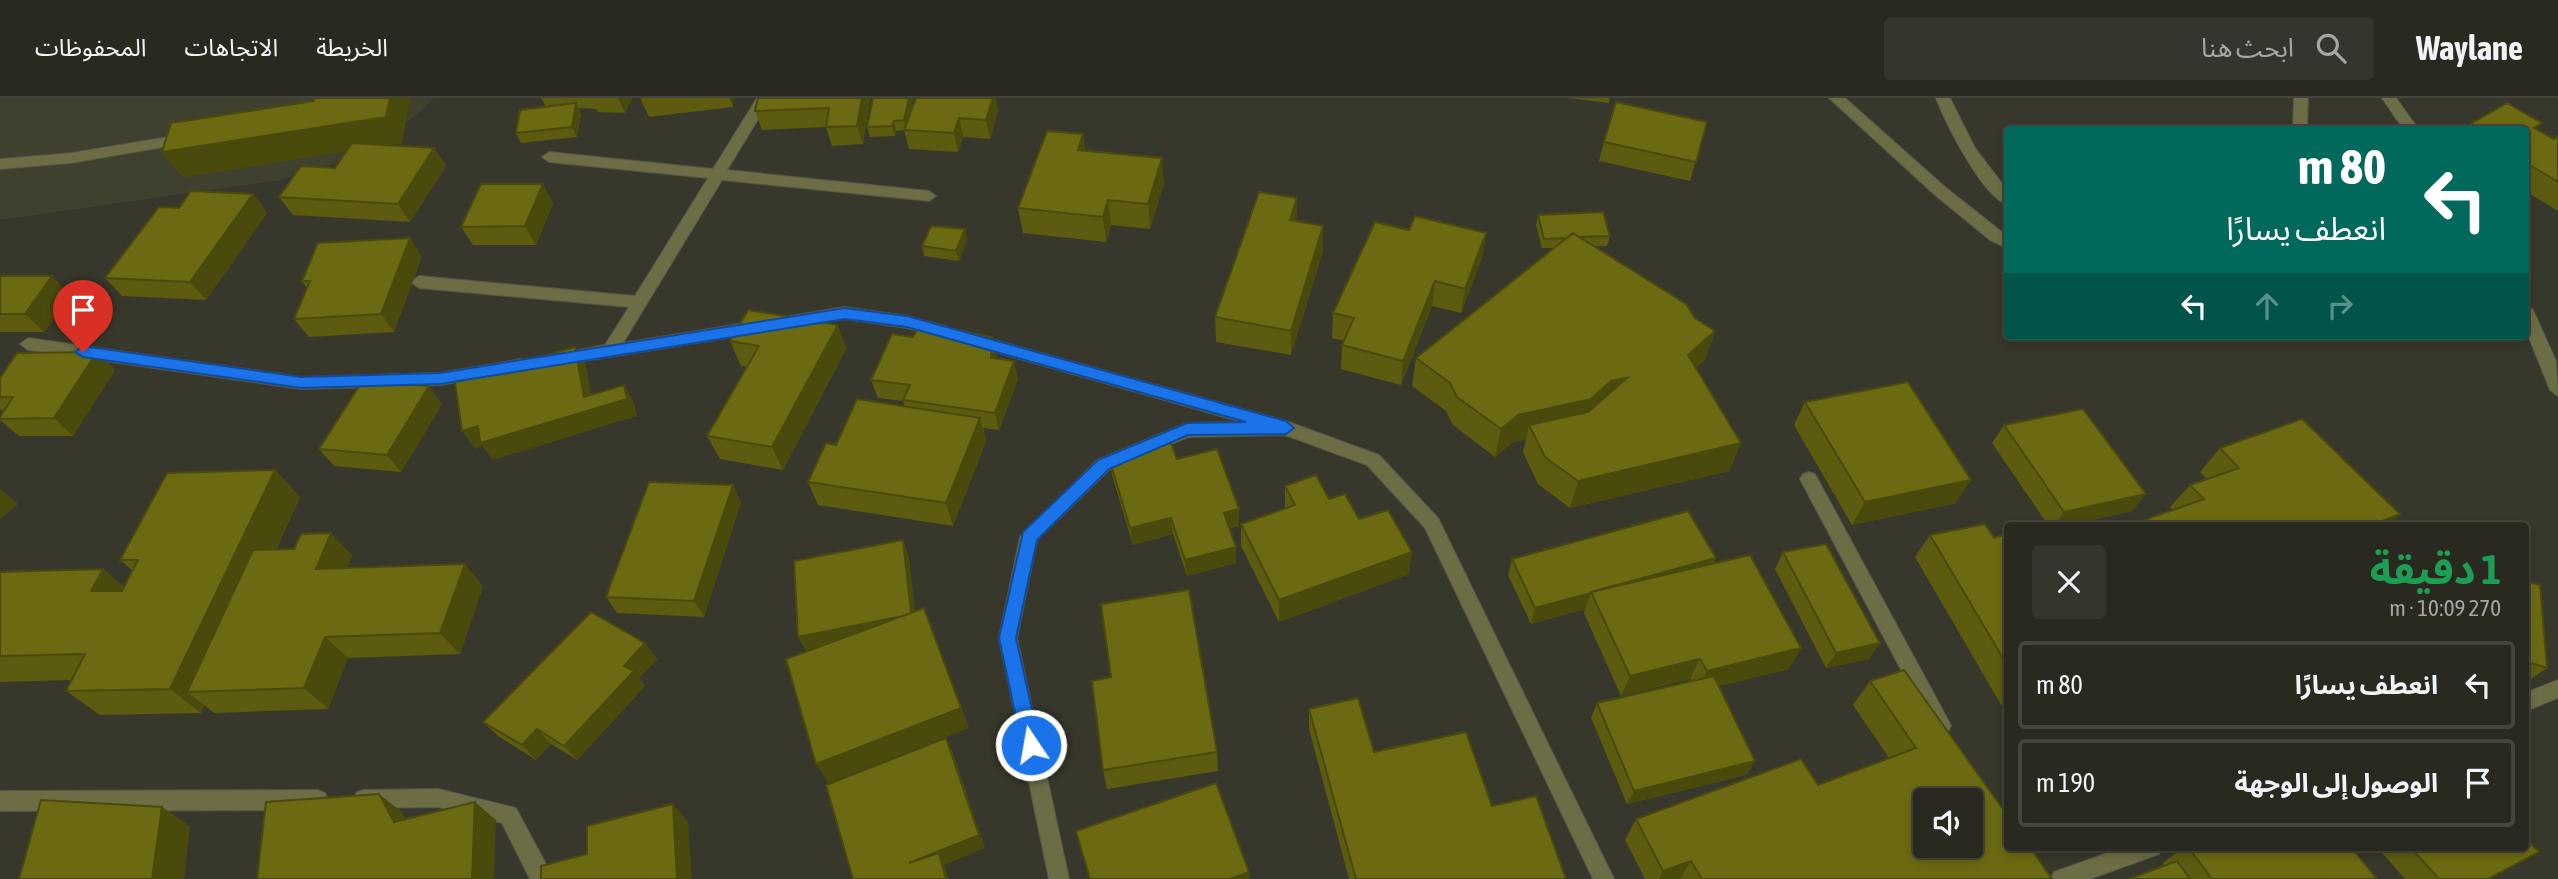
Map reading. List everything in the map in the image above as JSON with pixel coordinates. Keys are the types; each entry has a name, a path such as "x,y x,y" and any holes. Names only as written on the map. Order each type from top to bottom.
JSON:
{"street":[{"path":"610,351 764,98"},
{"path":"1836,98 1940,191 2004,241"},
{"path":"1942,98 1967,150 2004,195"},
{"path":"2300,126 2301,98"},
{"path":"2389,98 2409,126"},
{"path":"0,164 71,158 202,137"},
{"path":"549,157 929,196"},
{"path":"419,282 639,302"},
{"path":"28,344 301,383 440,379 845,313 907,322 1286,428 1373,460 1432,523 1604,879"},
{"path":"2529,319 2558,390"},
{"path":"1059,879 1008,638 1029,537 1103,465 1187,429 1286,428"},
{"path":"1809,479 1950,744"},
{"path":"2529,700 2558,689"},
{"path":"0,801 41,809 438,798 509,814 540,873 540,879"},
{"path":"2052,878 2139,851"}],"shaded area":[{"path":"0,98 433,98 425,108 364,154 281,180 0,220"}],"building":[{"path":"314,98 390,98 386,117 162,152 171,123 314,101"},
{"path":"758,98 862,98 857,126 826,127 829,108 755,111"},
{"path":"873,98 909,98 904,120 894,121 892,126 867,127"},
{"path":"916,98 993,98 986,120 959,118 954,133 904,130"},
{"path":"1616,102 1707,122 1696,162 1604,142"},
{"path":"576,103 572,127 516,133 520,110"},
{"path":"2507,103 2542,123 2534,128 2554,139 2558,136 2558,182 2529,164 2529,126 2467,126"},
{"path":"1047,131 1083,134 1078,150 1162,158 1148,204 1108,200 1103,217 1018,208"},
{"path":"352,143 434,148 398,204 279,197 301,166 335,168"},
{"path":"481,184 543,184 525,226 461,227"},
{"path":"191,191 253,194 190,282 105,278 159,207 179,208"},
{"path":"1259,192 1297,198 1290,220 1323,226 1291,331 1215,317"},
{"path":"1603,212 1610,236 1579,237 1573,233 1567,238 1544,239 1538,215"},
{"path":"1415,216 1486,233 1465,289 1435,281 1403,361 1342,345 1354,318 1333,313 1375,222 1409,230"},
{"path":"931,226 965,229 956,251 922,246"},
{"path":"1573,233 1686,304 1695,318 1715,331 1688,355 1741,443 1578,481 1545,457 1529,425 1588,412 1627,378 1611,381 1591,399 1518,415 1501,429 1457,397 1450,383 1416,358"},
{"path":"410,238 381,314 294,319 310,281 302,281 318,243"},
{"path":"0,276 52,276 25,314 0,314"},
{"path":"748,310 838,325 772,447 707,436 759,346 730,341"},
{"path":"921,322 992,337 991,358 1014,361 995,413 903,400 910,385 871,380 892,334 913,337"},
{"path":"575,347 584,397 624,385 627,399 480,443 478,426 462,431 455,382"},
{"path":"97,352 54,418 0,419 13,397 0,397 0,378 17,353"},
{"path":"363,380 429,386 387,455 319,449"},
{"path":"1908,382 1971,480 1865,502 1805,402"},
{"path":"857,399 980,418 946,503 808,482 826,443 836,445"},
{"path":"2083,409 2146,494 2064,512 2004,425"},
{"path":"2302,419 2400,514 2380,522 2139,522 2204,499 2190,485 2239,468 2220,448"},
{"path":"1171,443 1177,459 1217,449 1239,509 1224,513 1236,547 1185,560 1171,518 1130,528 1109,458"},
{"path":"275,470 170,689 66,691 85,654 0,656 0,572 103,569 91,591 122,591 138,560 120,560 167,473"},
{"path":"1316,475 1329,499 1345,494 1359,519 1388,510 1412,552 1279,600 1241,524 1295,505 1285,486"},
{"path":"649,482 733,485 694,601 606,597"},
{"path":"1688,511 1716,558 1535,608 1512,559"},
{"path":"1985,524 1994,538 2004,536 2004,660 1930,535"},
{"path":"331,533 316,569 465,564 440,633 325,637 304,688 187,692 253,550 294,549 301,534"},
{"path":"903,540 911,613 798,637 794,561"},
{"path":"1826,544 1880,643 1836,653 1783,552"},
{"path":"1750,555 1801,648 1707,671 1700,659 1630,676 1591,592"},
{"path":"2529,582 2540,585 2547,668 2529,662"},
{"path":"1189,590 1217,752 1103,770 1092,681 1111,677 1101,604"},
{"path":"924,608 961,708 816,764 786,659"},
{"path":"591,612 645,643 624,666 634,671 564,746 537,729 522,745 483,722"},
{"path":"1904,670 2004,811 2004,851 2033,851 2052,879 1702,879 1691,861 1663,871 1636,819 1801,759 1818,785 1916,748 1870,681"},
{"path":"1714,676 1755,761 1634,791 1597,703"},
{"path":"1358,698 1374,752 1466,732 1492,806 1536,796 1566,879 1356,879 1309,709"},
{"path":"946,738 979,835 909,863 939,853 946,879 853,879 826,785"},
{"path":"1216,783 1249,872 1230,879 1090,879 1076,831"},
{"path":"379,794 394,822 475,802 472,879 257,879 266,802"},
{"path":"41,800 162,807 152,879 19,879"},
{"path":"673,804 677,879 541,879 541,866 587,854 587,826"},
{"path":"2529,842 2539,852 2488,879 2439,879 2414,851 2529,851"},
{"path":"2191,851 2354,851 2377,879 2212,879"},
{"path":"2177,861 2190,879 2129,879"}],"route":[{"path":"83,352 301,383 440,379 845,313 907,322 1286,428 1187,429 1103,465 1029,537 1008,638 1031,745"}]}
